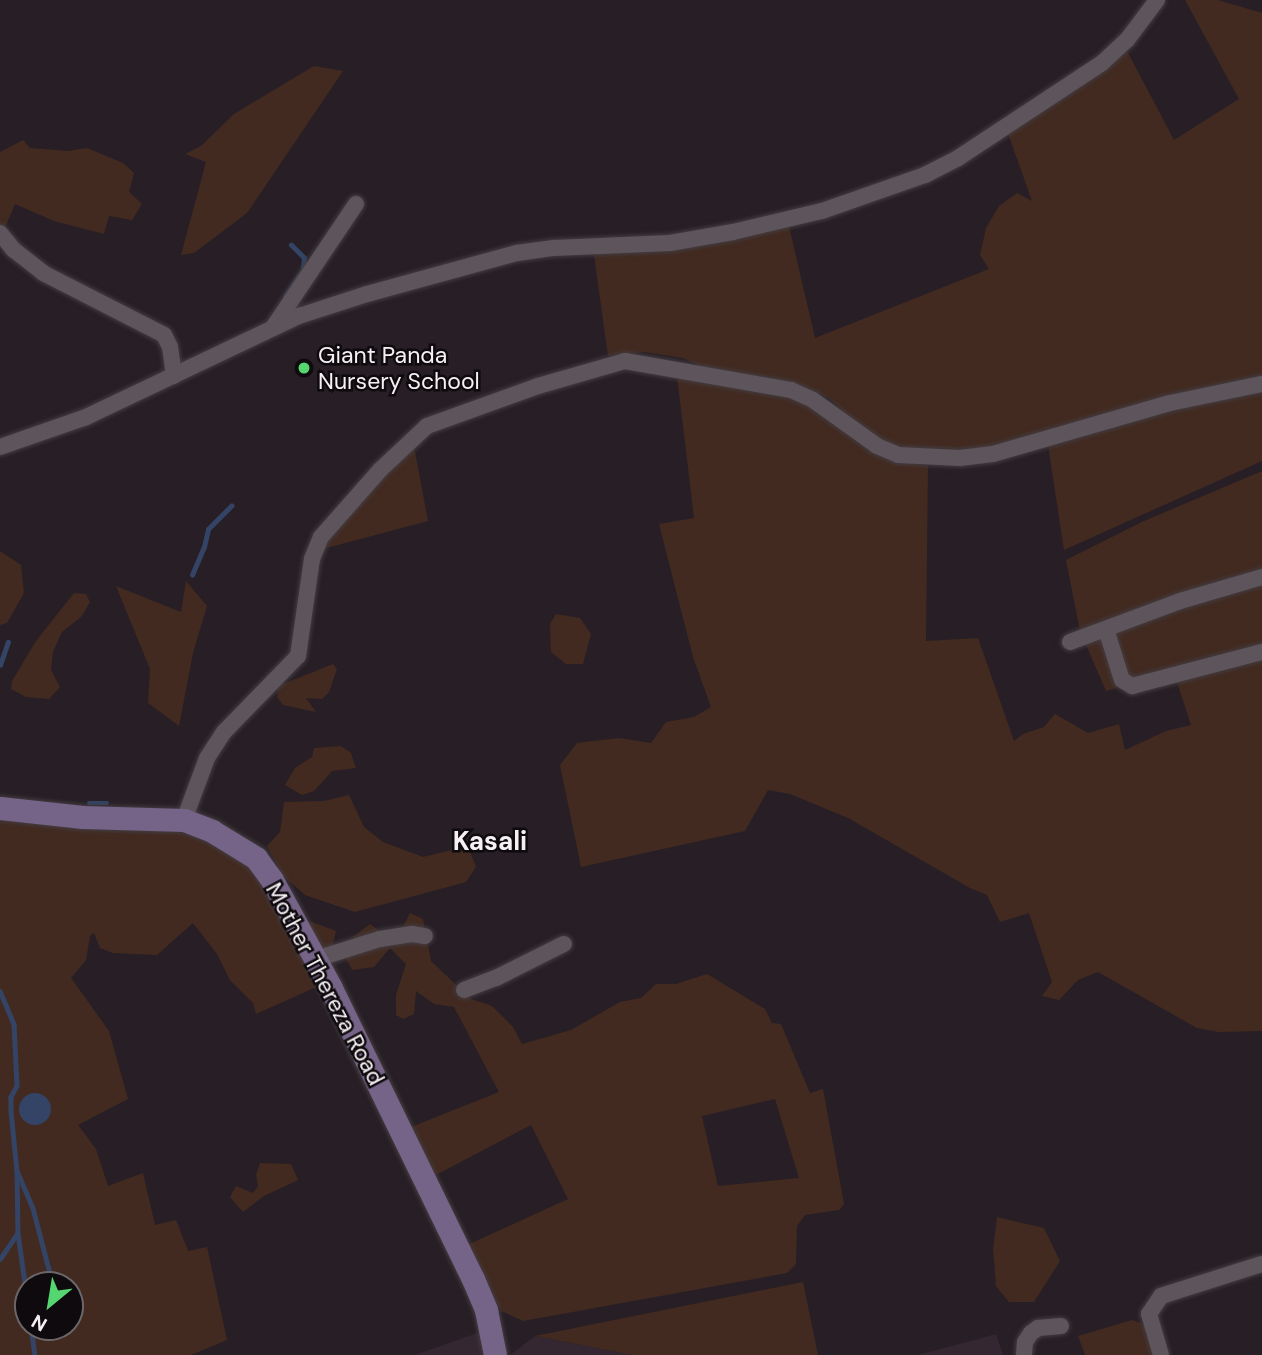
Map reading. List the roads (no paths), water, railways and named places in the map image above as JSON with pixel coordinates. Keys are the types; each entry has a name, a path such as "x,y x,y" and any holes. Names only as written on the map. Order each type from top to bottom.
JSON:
{"street":[{"path":"0,447 86,417 299,316 367,294 517,253 554,248 670,243 713,236 822,211 925,175 1102,63 1127,40 1157,0"},
{"path":"272,328 356,204"},
{"path":"0,233 14,250 43,273 164,335 170,347 174,376"},
{"path":"184,820 197,780 224,732 298,656 312,559 321,537 380,470 427,426 538,386 625,361 791,390 813,400 877,446 898,455 960,458 993,454 1170,402 1262,384"},
{"path":"1070,642 1180,601 1262,577"},
{"path":"1106,629 1122,680 1132,686 1262,652"},
{"name":"Mother Thereza Road","path":"0,808 83,817 184,820 212,831 256,858 272,880 316,960 473,1279 486,1310 495,1355"},
{"path":"316,960 380,939 412,934 425,936"},
{"path":"464,990 564,944"},
{"path":"1161,1355 1149,1314 1161,1296 1262,1264"},
{"path":"1024,1355 1025,1342 1038,1328 1061,1326"}],"water":[{"path":"35,1093 46,1098 51,1109 46,1120 35,1125 24,1120 19,1109 24,1098"}],"waterway":[{"path":"285,296 303,269 304,258 291,245"},
{"path":"192,575 204,547 208,529 231,506"},
{"path":"0,665 8,642"},
{"path":"89,803 107,803"},
{"path":"0,991 14,1024 17,1086 11,1097 11,1111 17,1171 18,1233 23,1271"},
{"path":"18,1173 33,1208 49,1271"},
{"path":"0,1259 17,1234"},
{"path":"33,1341 35,1355"}],"place":[{"name":"Giant Panda Nursery School","path":"304,368"}],"district":[{"name":"Kasali","path":"490,842"}]}
